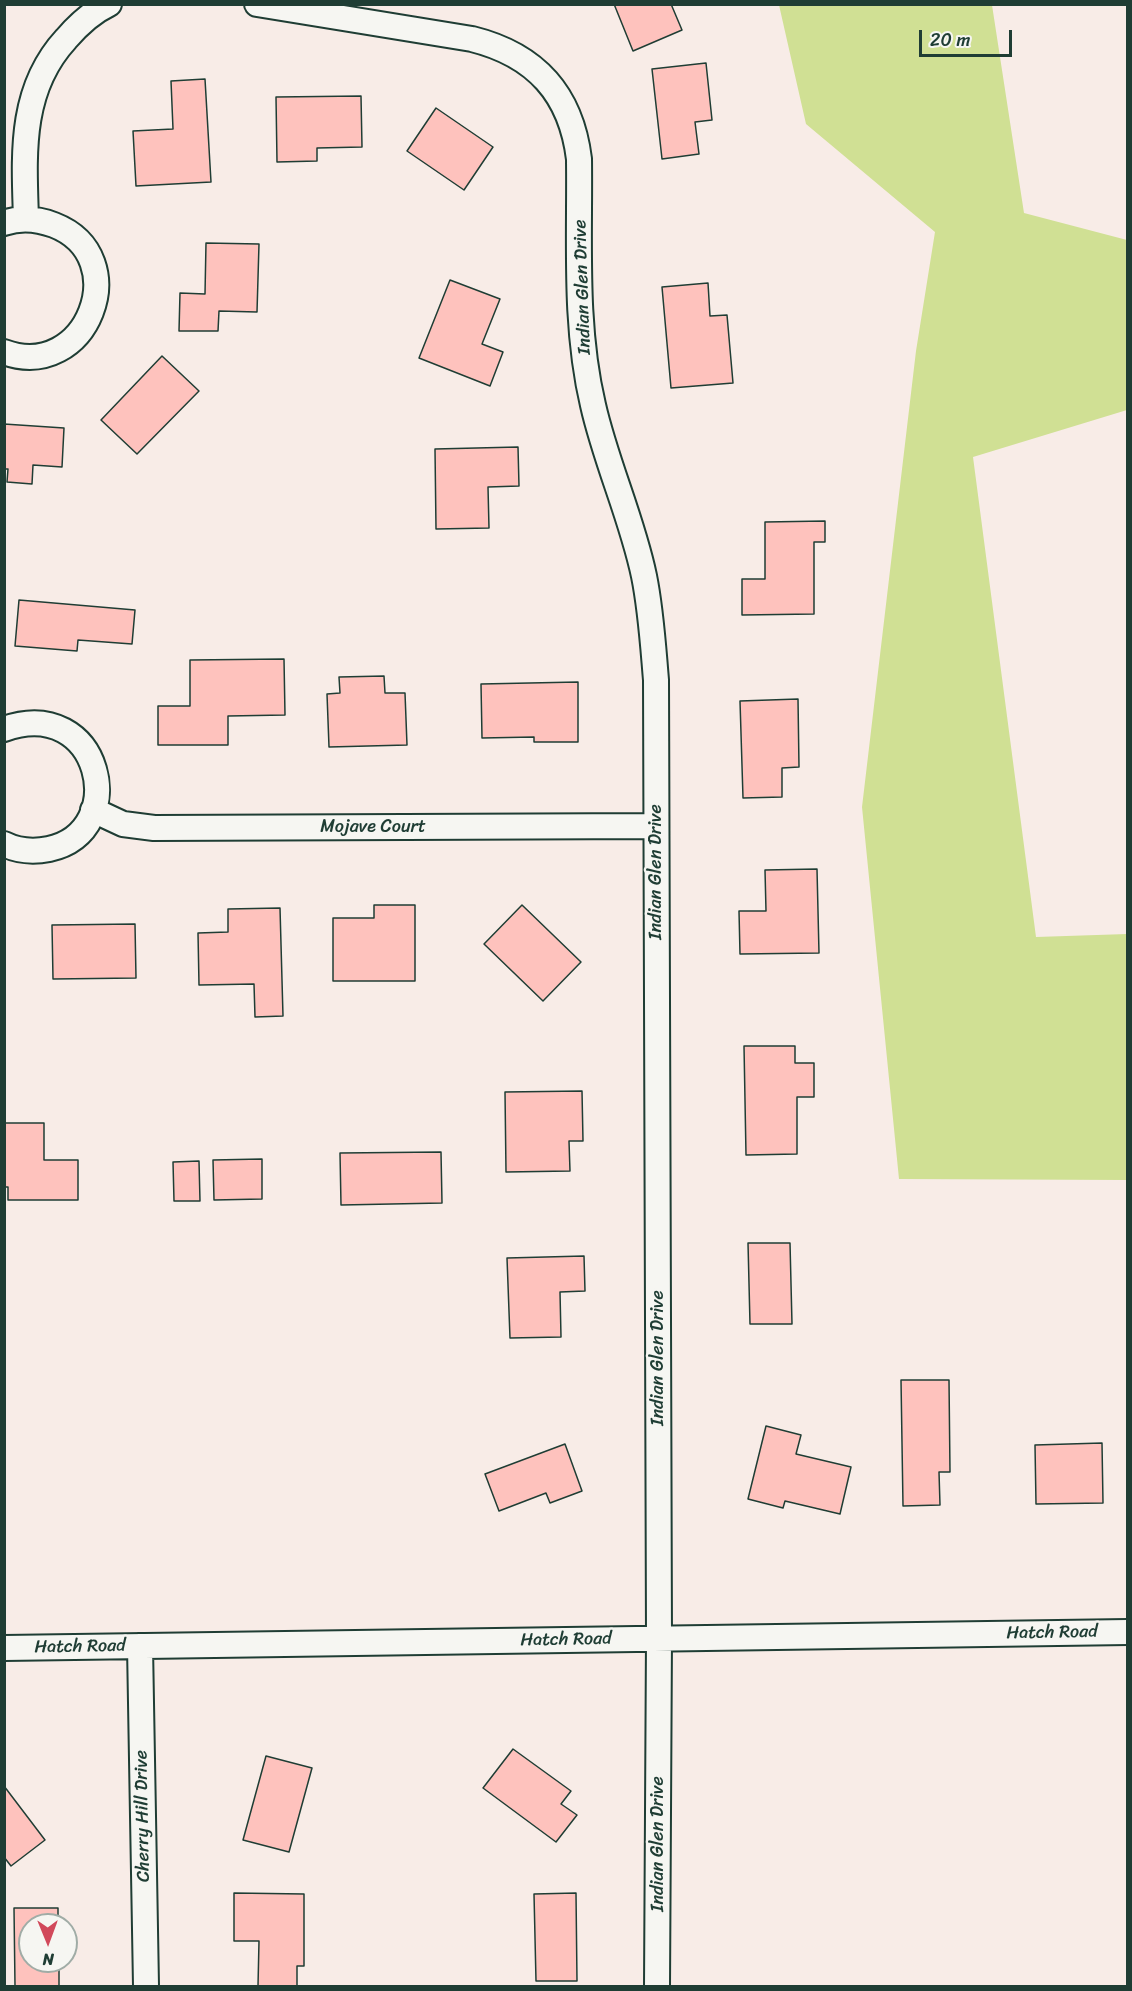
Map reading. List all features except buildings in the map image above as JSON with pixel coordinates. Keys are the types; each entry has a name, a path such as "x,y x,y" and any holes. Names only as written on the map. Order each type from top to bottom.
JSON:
{"street":[{"path":"4,352 29,357 47,354 63,347 88,321 95,304 97,286 94,269 87,252 75,238 61,228 44,221 15,221 26,122 37,83 46,64 73,30 86,18 109,4"},
{"name":"Indian Glen Drive","path":"257,4 472,39 495,45 516,55 545,78 560,97 577,139 581,330 592,403 643,574 651,620 656,680 659,1638 657,1986"},
{"path":"4,729 27,723 51,725 66,731 79,741 89,754 98,784 93,810 82,829 70,840 40,851 24,850 4,844"},
{"name":"Mojave Court","path":"93,810 123,824 154,828 656,826"},
{"name":"Hatch Road","path":"4,1648 1128,1632"},
{"name":"Cherry Hill Drive","path":"140,1646 146,1986"}],"green space":[{"path":"779,5 992,5 1024,213 1127,240 1127,410 973,457 1036,937 1127,934 1127,1180 899,1179 862,807 916,351 935,232 806,124"}]}
